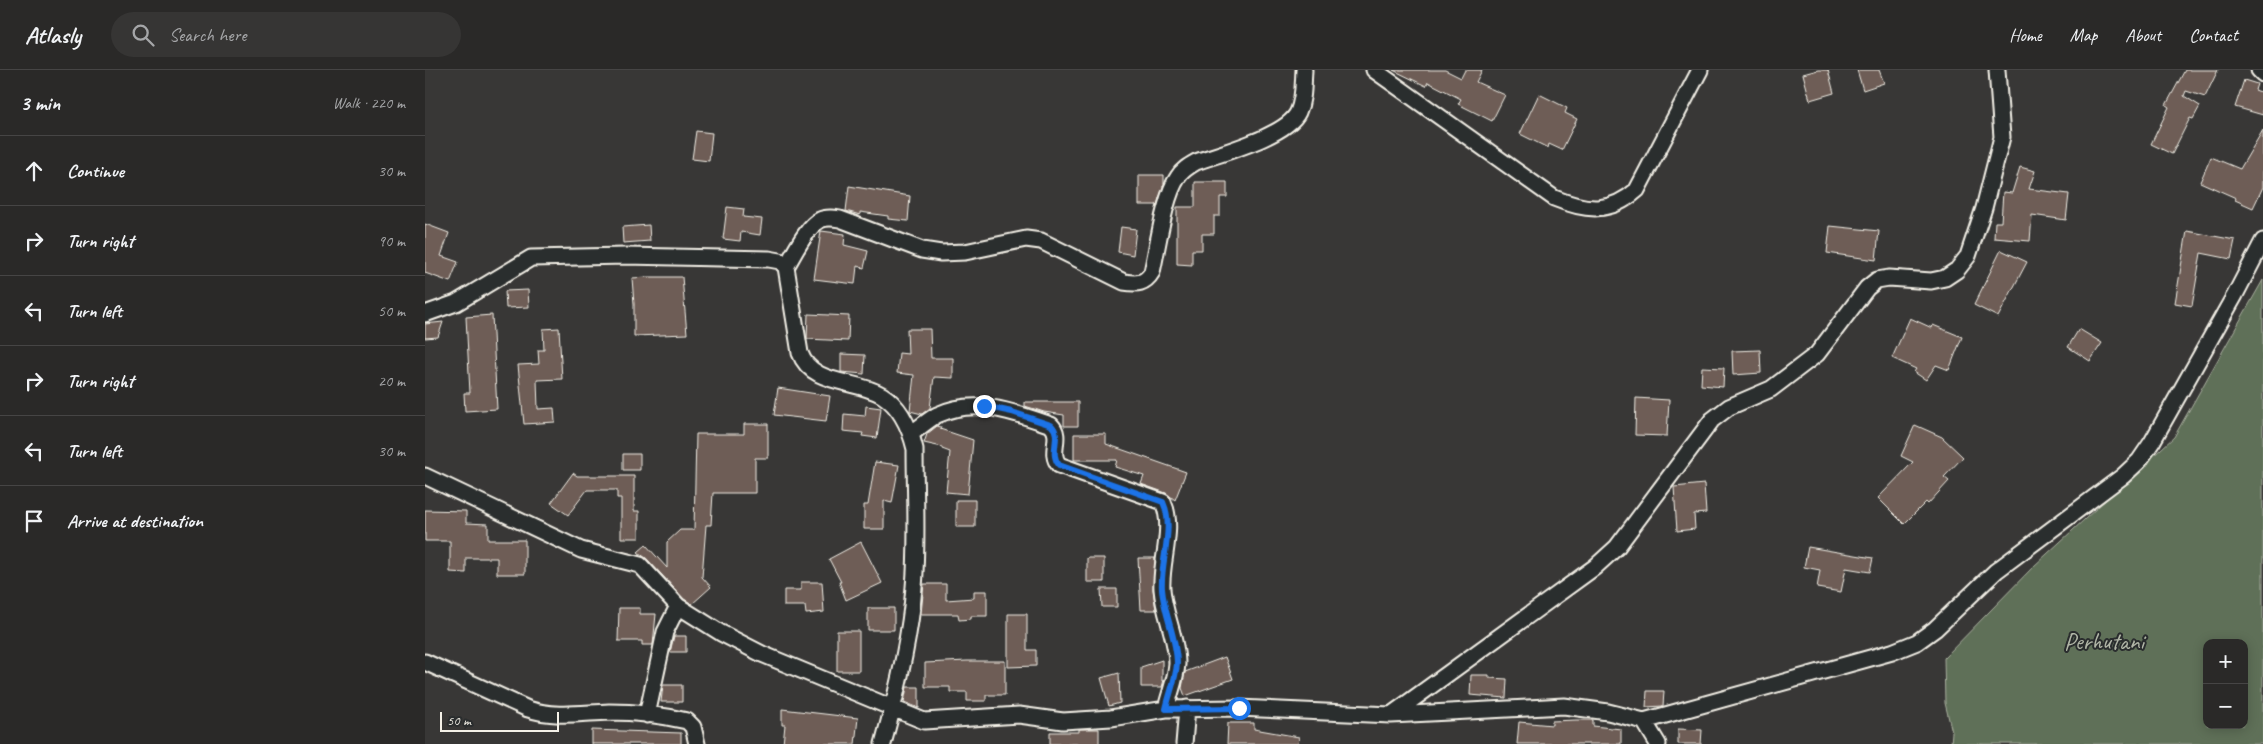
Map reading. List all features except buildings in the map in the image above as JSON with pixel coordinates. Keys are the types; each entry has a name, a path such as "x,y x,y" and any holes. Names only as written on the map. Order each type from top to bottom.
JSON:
{"street":[{"path":"786,267 809,229 819,220 830,218 840,219 921,250 941,253 965,252 1025,239 1041,241 1124,282 1137,284 1148,279 1152,272 1171,189 1178,176 1187,167 1196,162 1273,134 1287,126 1297,114 1301,102 1304,70"},
{"path":"1374,70 1554,198 1576,207 1603,208 1623,202 1637,190 1700,70"},
{"path":"1391,715 1595,567 1617,547 1712,420 1729,407 1771,389 1817,354 1867,288 1877,280 1889,278 1931,281 1945,278 1957,270 1968,256 1984,208 2002,137 1997,70"},
{"path":"2259,70 2263,74"},
{"path":"425,476 581,550 640,565 678,606 721,633 762,654 924,721 1019,715 1063,721 1111,718 1166,709 1187,708 1239,708 1391,715 1564,706 1608,712 1645,721 1892,652 1917,642 1935,629 1996,570 2123,476 2139,461 2152,442 2235,295 2263,241"},
{"path":"425,314 456,303 531,258 625,256 769,259 780,261 786,267 800,353 804,363 811,371 821,376 869,388 883,396 895,407 911,434 915,449 915,585 893,708 883,744"},
{"path":"911,434 937,415 958,409 984,406 1012,412 1051,425 1056,429 1054,456 1059,465 1163,502 1167,511 1168,523 1162,592 1177,651 1177,667 1166,709"},
{"path":"647,715 665,632 678,606"},
{"path":"425,662 528,709 544,714 563,716 609,712 687,721 693,727 697,744"},
{"path":"1184,744 1187,708"},
{"path":"1645,721 1658,744"}],"green space":[{"name":"Perhutani","path":"2263,280 2263,744 1951,744 1952,732 1945,703 1944,658 2034,566 2174,437"}],"route":[{"path":"984,406 1012,412 1051,425 1056,429 1054,456 1059,465 1163,502 1167,511 1168,523 1162,592 1177,651 1177,667 1166,709 1239,708"}]}
